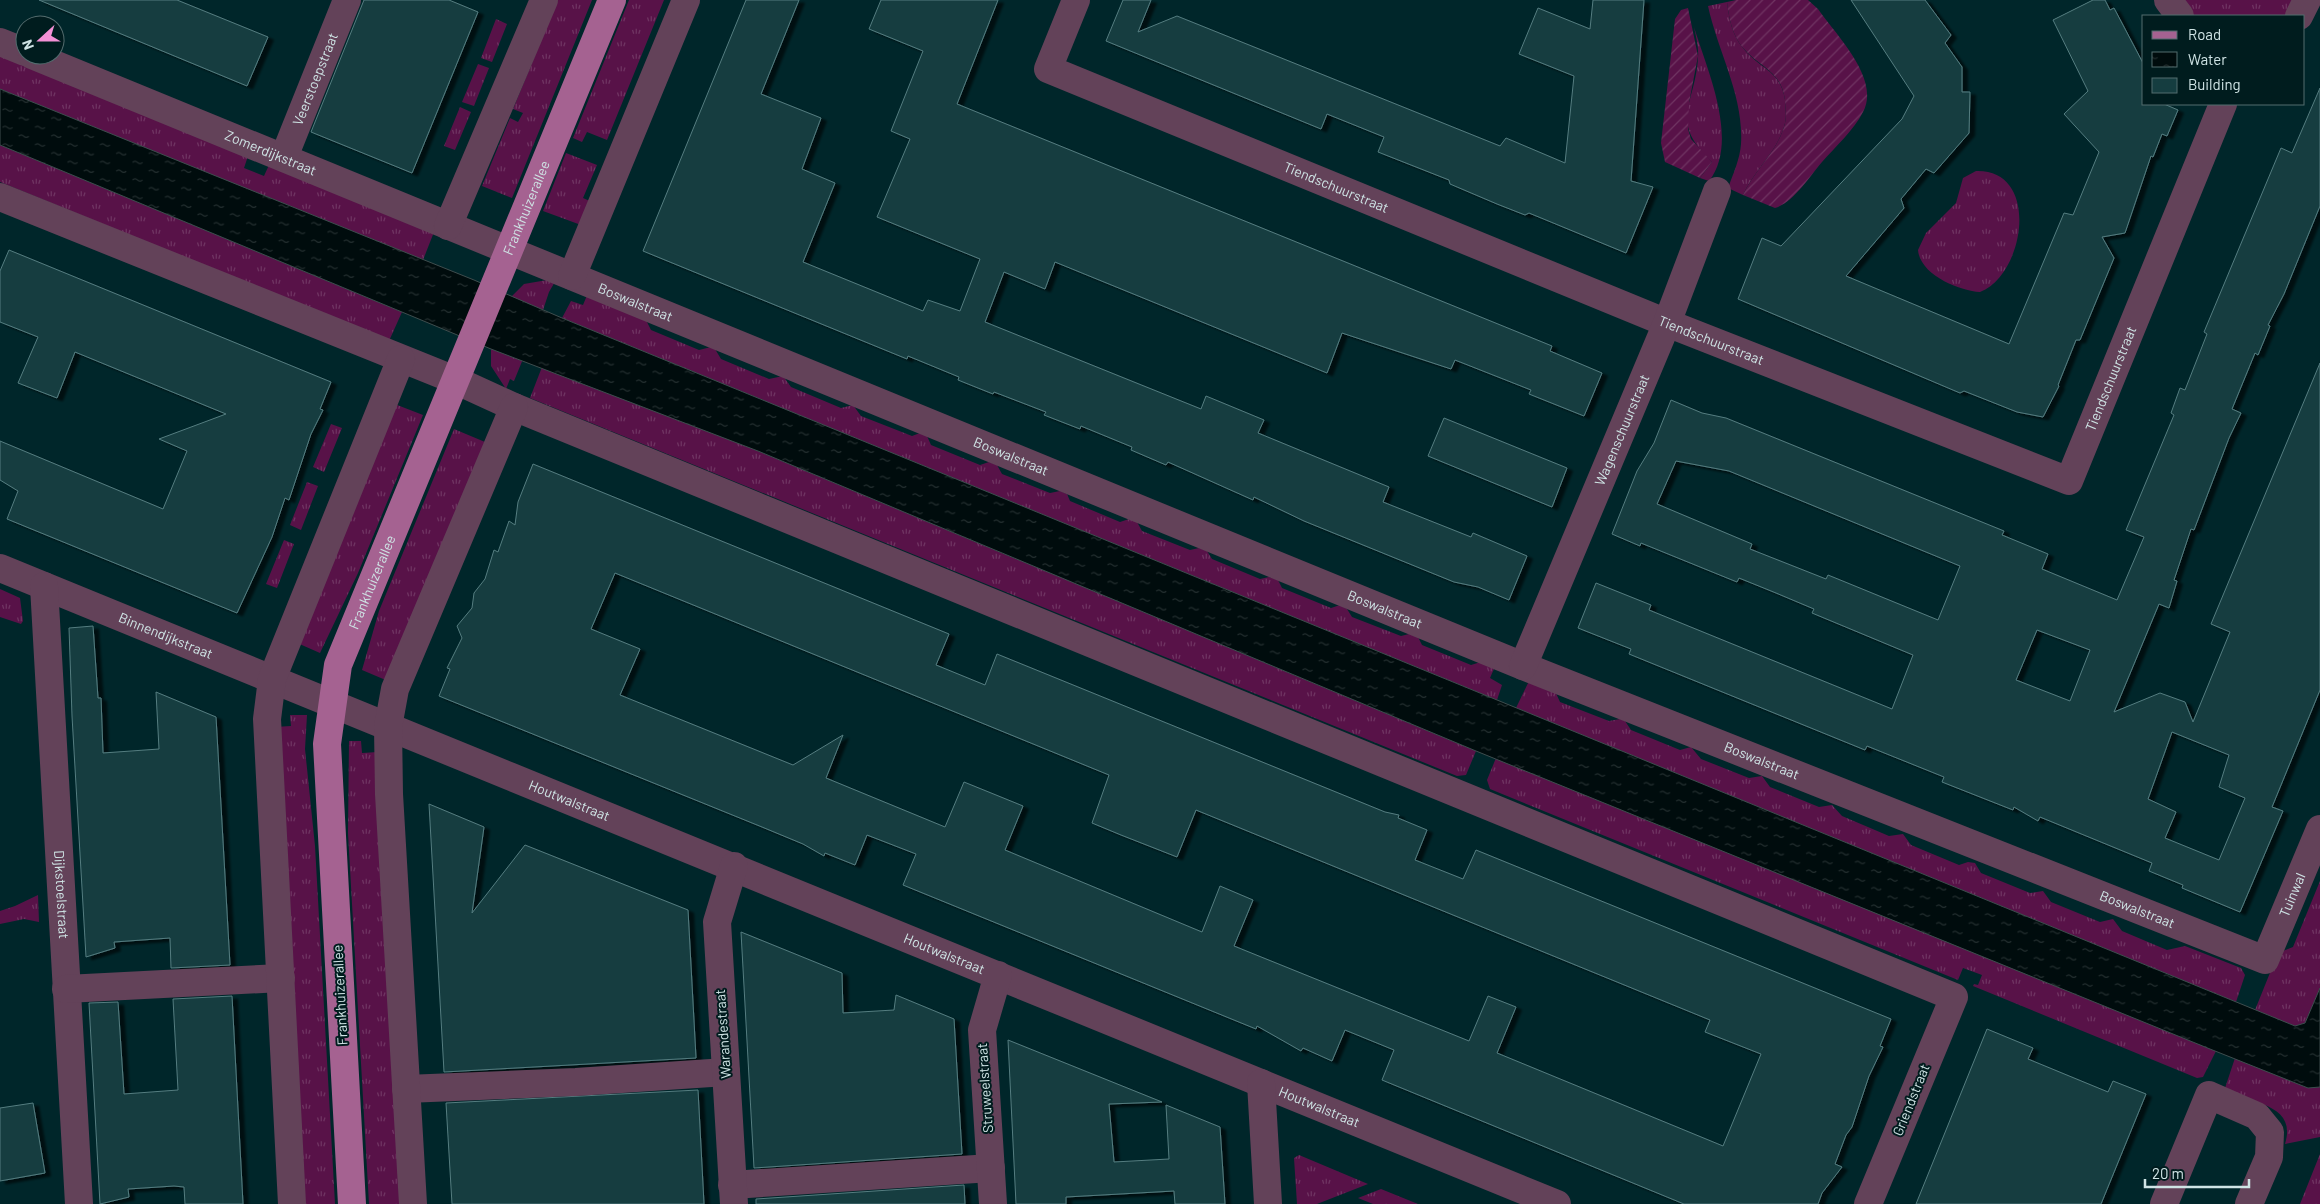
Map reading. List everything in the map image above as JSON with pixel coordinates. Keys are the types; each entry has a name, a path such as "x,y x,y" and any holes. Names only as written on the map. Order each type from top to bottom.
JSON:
{"main road":[{"name":"Frankhuizerallee","path":"352,1204 327,744 338,665 612,0"}],"street":[{"name":"Veerstoepstraat","path":"284,158 347,0"},
{"path":"448,226 544,0"},
{"path":"572,276 686,0"},
{"name":"Tiendschuurstraat","path":"1076,0 1048,69 1667,323 2068,481 2223,105"},
{"path":"2168,0 2179,15"},
{"path":"2300,15 2307,0"},
{"path":"0,42 15,48"},
{"name":"Zomerdijkstraat","path":"56,65 508,250"},
{"name":"Wagenschuurstraat","path":"1523,666 1667,323 1717,191"},
{"path":"0,197 455,380 514,407 395,690 388,727 389,794 413,1204"},
{"name":"Boswalstraat","path":"508,250 1523,666 2266,960"},
{"path":"292,1204 267,720 272,679 284,643 401,359"},
{"name":"Griendstraat","path":"514,407 1954,996 1868,1204"},
{"name":"Binnendijkstraat","path":"0,568 331,705"},
{"name":"Dijkstoelstraat","path":"44,586 79,1204"},
{"name":"Houtwalstraat","path":"331,705 734,866 1557,1204"},
{"name":"Tuinwal","path":"2266,960 2320,829"},
{"name":"Warandestraat","path":"733,1194 716,922 734,866"},
{"name":"Struweelstraat","path":"993,1204 982,1030 998,975"},
{"path":"66,989 281,978"},
{"path":"406,1089 576,1082 726,1072"},
{"path":"1261,1083 1268,1204"},
{"path":"2164,1204 2209,1095 2257,1116 2270,1132 2268,1157 2249,1204"},
{"path":"733,1194 990,1168"}],"green space":[{"path":"558,0 592,0 512,198 482,186 510,118 518,122 523,113 513,109"},
{"path":"629,0 664,0 607,140 587,132 582,142 573,138"},
{"path":"1736,0 1808,0 1818,9 1845,44 1861,72 1866,86 1867,99 1863,112 1855,125 1795,195 1775,208 1743,195 1782,133 1786,120 1785,100 1779,82 1769,70 1743,48 1736,38 1727,2"},
{"path":"2180,0 2294,0 2286,15 2191,15"},
{"path":"1727,2 1736,38 1749,55 1779,82 1785,100 1786,120 1782,133 1743,195 1728,188 1739,155 1741,126 1735,91 1708,6"},
{"path":"1688,8 1698,56 1689,103 1688,129 1691,139 1712,162 1700,178 1665,162 1661,143 1675,19 1681,10"},
{"path":"496,19 507,24 492,62 481,58"},
{"path":"1694,27 1713,84 1721,126 1722,146 1718,165 1709,181 1700,178 1712,162 1691,135 1687,123 1687,112 1698,58 1698,46"},
{"path":"0,55 15,61 15,65 25,65 248,156 244,168 264,176 269,165 434,232 423,260 0,89"},
{"path":"478,64 489,68 474,106 462,102"},
{"path":"460,107 471,112 455,150 444,146"},
{"path":"0,145 402,312 389,341 0,182"},
{"path":"566,153 597,165 583,198 592,202 581,225 543,211"},
{"path":"1976,171 1997,175 2010,187 2018,204 2019,224 2016,246 2008,266 1995,282 1980,292 1962,289 1933,274 1920,259 1918,250 1926,233 1956,203 1963,178"},
{"path":"556,280 549,292 543,310 511,297 524,284"},
{"path":"588,293 645,318 651,330 699,350 711,347 715,349 721,359 769,379 783,376 791,387 841,408 853,405 861,416 912,436 920,433 927,436 931,445 980,465 989,462 997,465 1002,474 1050,493 1060,491 1067,494 1070,501 1120,522 1129,519 1137,522 1142,531 1190,550 1199,548 1207,551 1212,559 1260,579 1269,577 1278,580 1282,588 1331,608 1340,605 1347,609 1352,617 1401,636 1409,634 1418,637 1422,645 1471,665 1484,661 1496,664 1490,678 1502,685 1497,700 562,318 571,301 583,305"},
{"path":"491,349 523,359 514,381 510,379 506,389 491,366"},
{"path":"542,367 758,451 1476,751 1466,775 1457,776 530,398"},
{"path":"392,403 423,415 358,573 320,653 295,642"},
{"path":"331,424 342,428 324,472 313,467"},
{"path":"454,429 485,442 388,681 362,670 379,611"},
{"path":"307,482 318,486 301,530 290,525"},
{"path":"284,540 294,544 277,588 266,584"},
{"path":"0,589 20,598 23,621 21,624 0,617"},
{"path":"1529,681 1554,689 1560,702 1609,721 1620,719 1625,721 1631,730 1680,750 1691,747 1701,759 1749,778 1762,776 1770,787 1819,807 1832,805 1842,816 1889,836 1903,834 1911,845 1959,865 1968,862 1975,863 1981,873 2030,893 2043,891 2051,902 2100,922 2113,919 2122,931 2167,950 2185,946 2241,968 2245,975 2236,1002 1516,708"},
{"path":"290,715 307,715 305,749 315,846 335,1204 302,1204 275,727 291,726"},
{"path":"349,741 361,741 362,753 378,752 403,1204 369,1204 348,833"},
{"path":"1496,758 2216,1051 2203,1077 2197,1078 1973,986 1974,984 1978,985 1982,975 1963,968 1958,980 1490,789 1487,780"},
{"path":"2320,881 2320,988 2305,1023 2295,1026 2255,1010 2278,953 2293,947"},
{"path":"38,895 39,922 24,919 0,924 0,911"},
{"path":"2235,1058 2308,1088 2320,1087 2320,1137 2285,1144 2287,1130 2284,1120 2278,1112 2225,1088"},
{"path":"2320,1154 2320,1204 2300,1204"},
{"path":"1299,1155 1368,1184 1317,1204 1297,1204 1294,1158"},
{"path":"1381,1189 1418,1204 1373,1204 1358,1198"}],"water":[{"path":"0,89 474,280 562,318 2295,1026 2305,1023 2320,988 2320,1087 2308,1088 2210,1049 1476,751 758,451 491,349 0,145"}],"building":[{"path":"39,0 177,0 268,37 247,86"},
{"path":"364,0 449,0 478,12 412,173 311,132"},
{"path":"746,0 799,0 761,94 821,118 802,169 835,183 803,262 923,311 928,300 960,311 980,259 877,217 910,139 891,131 923,51 869,29 881,0 998,0 957,104 1552,346 1550,351 1602,373 1584,416 1529,394 1531,390 1455,360 1451,369 1342,333 1327,373 1055,262 1045,289 1004,272 985,322 1201,409 1206,396 1264,420 1258,433 1389,487 1383,502 1471,537 1473,533 1527,556 1509,600 1478,587 1454,582 1304,521 1254,497 1253,500 1168,462 1166,465 1131,450 1132,447 1081,426 1080,429 1044,415 1046,412 994,392 993,394 958,380 959,377 908,356 907,359 643,251"},
{"path":"1123,0 1151,0 1138,32 1177,16 1500,146 1506,138 1565,163 1574,76 1519,54 1538,8 1590,29 1593,0 1644,0 1631,181 1653,187 1626,253 1529,213 1525,215 1497,204 1450,184 1449,180 1378,152 1384,137 1327,114 1321,129 1106,41"},
{"path":"1851,0 1925,0 1951,35 1945,43 1962,67 1962,92 1970,92 1969,133 1934,173 1926,169 1901,199 1904,208 1846,276 2009,344 2064,213 2073,215 2099,152 2064,114 2088,91 2053,20 2093,0 2105,0 2110,10 2114,8 2142,61 2142,105 2166,105 2178,110 2167,136 2162,134 2153,157 2151,156 2125,233 2102,237 2114,258 2080,340 2076,340 2059,386 2043,417 2017,412 1964,391 1960,393 1738,299 1762,238 1781,246 1902,119 1914,96"},
{"path":"2320,88 2320,206 2284,294 2268,325 2270,326 2258,355 2255,353 2232,409 2241,413 2229,438 2194,530 2191,529 2174,580 2177,581 2169,608 2159,604 2114,712 2160,693 2185,702 2193,722 2230,632 2211,624 2320,363 2320,690 2272,807 2283,811 2240,912 2182,888 2183,885 2149,871 2152,863 2040,817 2038,821 2014,807 2013,810 1942,782 1944,777 1867,746 1865,750 1629,654 1631,649 1578,628 1596,583 1651,605 1649,610 1892,709 1913,655 1812,613 1814,609 1739,578 1737,582 1641,543 1640,546 1612,534 1637,471 1654,443 1671,400 1702,413 1726,418 2004,531 2002,535 2048,554 2042,569 2117,600 2144,537 2126,530 2174,415 2171,413 2180,388 2185,390 2207,334 2204,332 2281,148 2292,153","holes":["1676,461 1729,471 1960,566 1938,620 1828,575 1826,579 1750,549 1752,544 1657,504","2037,630 2090,650 2070,701 2016,680","2172,732 2229,755 2219,787 2245,798 2219,860 2165,838 2176,812 2148,799"]},
{"path":"9,250 331,382 320,409 323,410 311,434 289,500 285,498 272,537 237,613 7,519 18,491 0,480 0,441 163,509 187,451 159,439 226,414 75,352 57,398 18,383 38,337 0,322 0,271"},
{"path":"1444,418 1567,468 1552,507 1428,456"},
{"path":"533,464 949,634 936,665 985,685 997,654 1385,812 1399,815 1398,818 1427,830 1415,860 1463,879 1476,850 1891,1019 1880,1046 1883,1047 1869,1076 1852,1127 1846,1135 1835,1164 1842,1167 1822,1193 1818,1204 1684,1204 1382,1080 1394,1050 1345,1030 1332,1061 1303,1048 1301,1051 1257,1026 1256,1029 903,885 916,854 867,835 855,865 825,853 824,856 803,844 439,696 450,669 447,668 462,638 457,626 472,608 474,593 485,579 494,550 498,552 509,521 515,525 518,502","holes":["615,573 1109,775 1092,823 1121,835 1177,857 1196,810 1710,1020 1705,1032 1761,1054 1723,1146 1497,1053 1516,1007 1488,996 1469,1041 1234,946 1253,900 1220,886 1202,932 1005,850 1023,806 964,782 945,827 826,778 843,735 793,765 620,695 640,649 591,629"]},
{"path":"93,626 98,698 101,698 103,753 159,749 156,692 216,717 230,965 171,968 170,938 114,942 115,948 86,957 72,716 69,628"},
{"path":"429,804 484,827 472,913 525,845 688,910 696,1058 444,1072"},
{"path":"741,932 842,973 843,1013 894,1010 896,995 954,1019 962,1154 754,1168"},
{"path":"232,996 243,1204 185,1204 184,1187 174,1186 128,1189 129,1197 100,1204 89,1003 118,1002 124,1094 178,1090 173,999"},
{"path":"1987,1029 2033,1048 2028,1059 2108,1092 2113,1081 2146,1094 2101,1204 1916,1204"},
{"path":"1008,1040 1162,1102 1109,1104 1114,1162 1169,1159 1166,1105 1220,1127 1225,1204 1175,1204 1174,1191 1066,1197 1066,1204 1016,1204"},
{"path":"698,1090 704,1204 452,1204 446,1103"},
{"path":"33,1103 45,1173 0,1181 0,1108"},
{"path":"964,1185 965,1204 756,1204 756,1199"}]}
